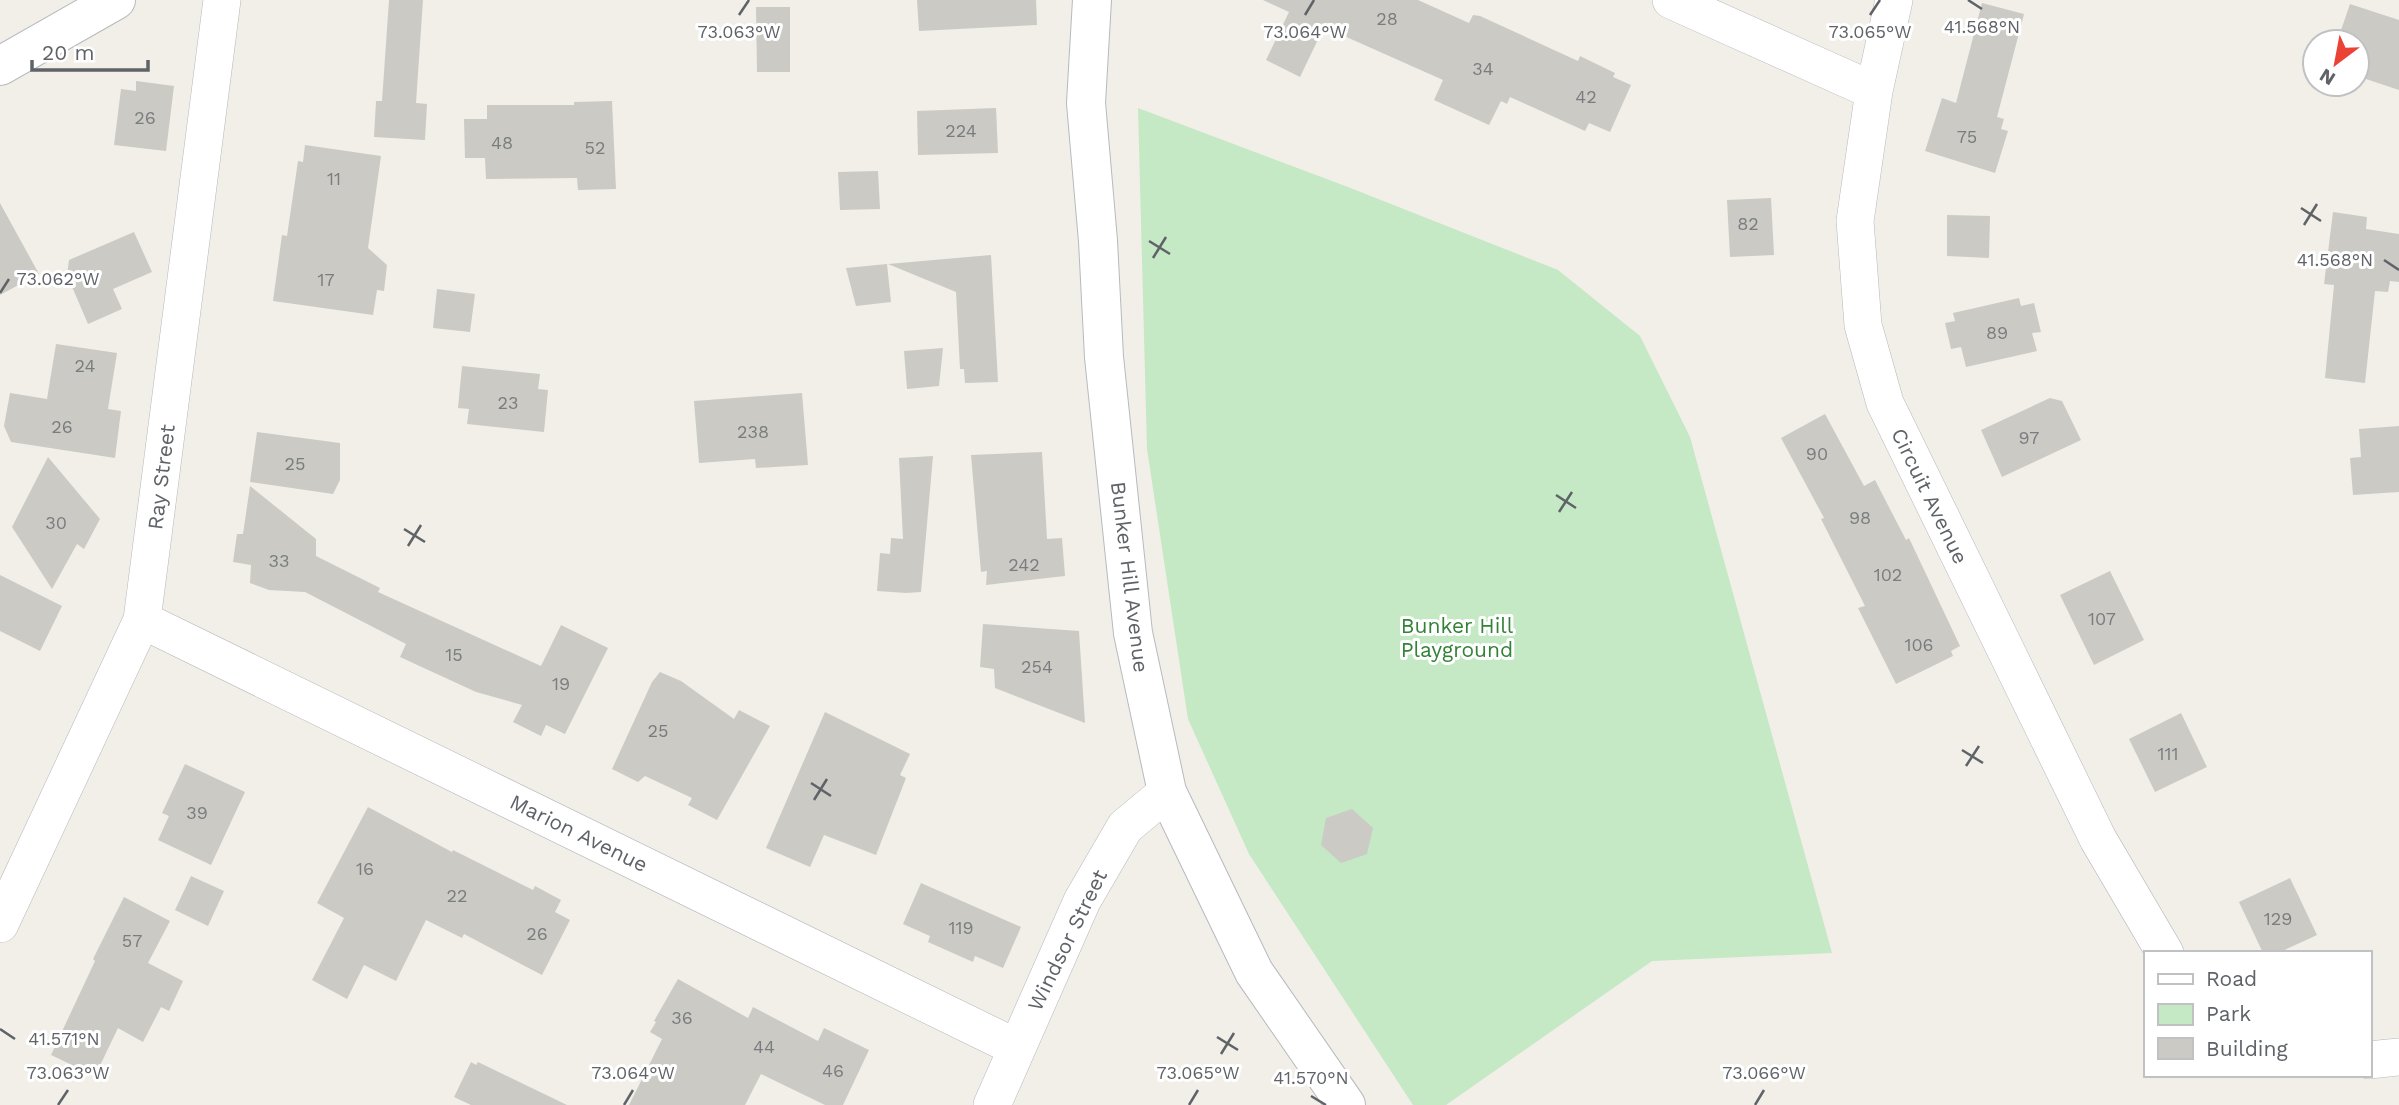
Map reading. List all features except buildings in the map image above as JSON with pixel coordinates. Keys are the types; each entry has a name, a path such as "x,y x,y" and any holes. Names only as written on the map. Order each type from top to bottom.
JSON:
{"main road":[{"path":"0,66 116,0"},
{"name":"Bunker Hill Avenue","path":"1093,0 1086,103 1098,241 1104,357 1133,632 1167,792 1254,972 1346,1105"}],"street":[{"name":"Ray Street","path":"0,924 142,620 222,0"},
{"path":"1671,0 1874,91"},
{"name":"Circuit Avenue","path":"1894,0 1874,91 1855,221 1863,325 1885,403 2098,839 2164,951"},
{"name":"Marion Avenue","path":"142,620 1016,1047"},
{"name":"Windsor Street","path":"992,1105 1082,901 1125,827 1167,792"},
{"path":"2371,1060 2399,1056"}],"green space":[{"name":"Bunker Hill Playground","path":"1138,108 1558,270 1640,336 1690,437 1832,953 1652,961 1446,1105 1413,1105 1249,854 1188,719 1147,449"}]}
